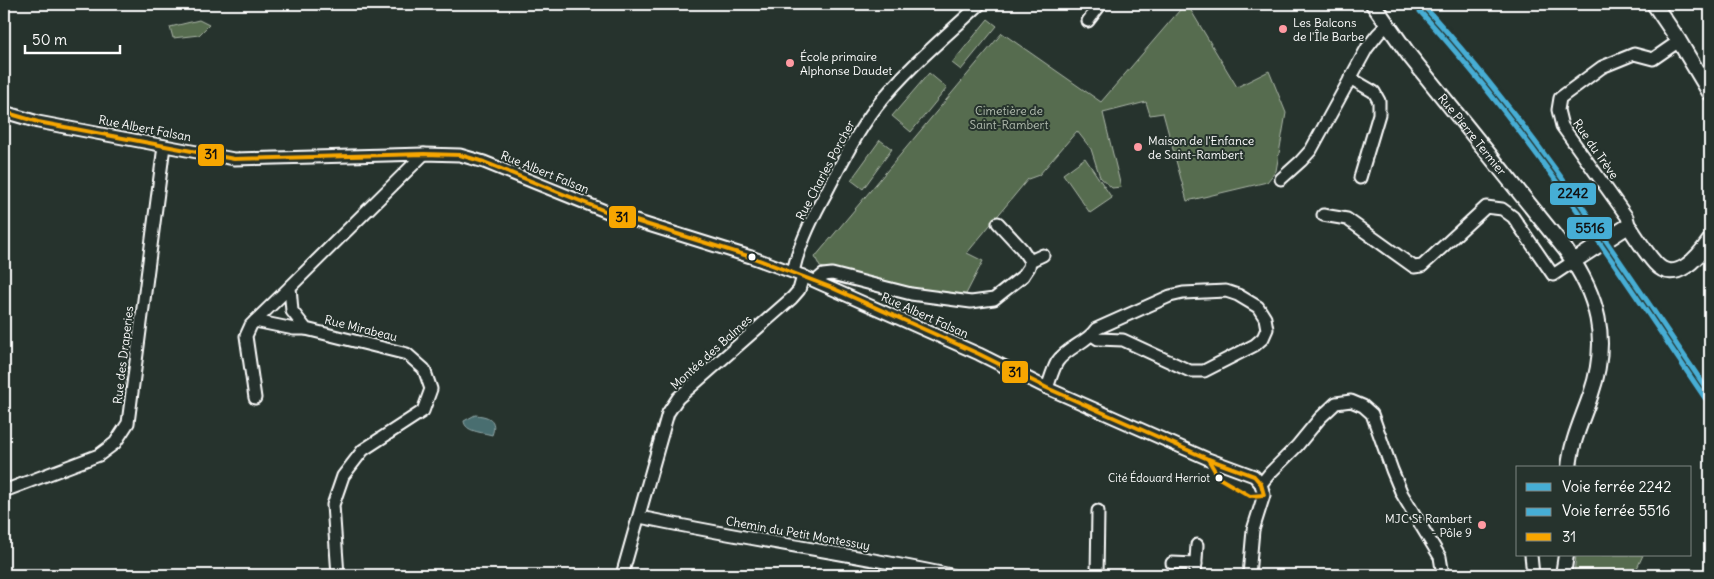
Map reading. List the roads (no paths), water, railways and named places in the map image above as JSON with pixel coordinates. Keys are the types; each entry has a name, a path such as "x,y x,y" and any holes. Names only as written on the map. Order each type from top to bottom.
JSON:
{"street":[{"name":"Rue Charles Porcher","path":"798,274 802,242 849,148 877,106 909,70 980,4"},
{"path":"1088,21 1101,4"},
{"name":"Rue Pierre Termier","path":"1374,4 1409,55 1579,258 1584,277 1595,304 1600,328 1601,350 1599,368 1573,446 1569,466"},
{"path":"1654,4 1710,94"},
{"path":"1281,179 1302,161 1311,150 1367,48 1387,25"},
{"name":"Rue du Trève","path":"1627,228 1627,217 1562,126 1558,110 1560,98 1602,68 1634,54 1652,59 1679,42"},
{"path":"1350,78 1374,92 1379,101 1379,114 1360,178"},
{"name":"Rue Albert Falsan","path":"4,112 38,122 234,159 424,154 460,155 484,162 610,213 816,281 978,354 1048,388 1208,459 1254,476 1261,484"},
{"name":"Rue des Draperies","path":"4,491 99,456 115,443 128,423 164,146"},
{"path":"255,398 246,336 251,325 424,154"},
{"path":"1323,214 1347,220 1414,267 1422,266 1486,207 1502,209 1513,217 1552,275 1627,228 1663,270 1681,270 1700,255 1710,240"},
{"path":"816,281 823,275 832,274 912,294 971,302 994,299 1023,276 1029,267 1030,261 1022,249 998,223"},
{"path":"1030,261 1043,256"},
{"name":"Montée des Balmes","path":"622,575 640,518 668,413 678,398 792,298 799,290 798,274"},
{"name":"Rue Mirabeau","path":"290,287 292,310 306,329"},
{"path":"1048,388 1057,362 1092,336 1096,329 1170,296 1183,293 1226,291 1238,295 1258,307 1265,318 1267,329 1263,338 1255,345 1204,371 1190,371 1123,340 1098,339 1092,336"},
{"name":"Rue Mirabeau","path":"255,321 294,329 306,329 407,354 424,369 431,389 423,411 362,450 343,476 333,505 338,575"},
{"path":"1249,575 1253,530 1264,495 1261,484 1297,446 1320,418 1336,403 1351,402 1363,406 1372,414 1402,494 1440,557 1443,575"},
{"path":"1097,575 1098,511"},
{"name":"Chemin du Petit Montessuy","path":"640,518 840,553 951,575"},
{"path":"1172,563 1195,569 1197,545"},
{"path":"1531,556 1533,575"},
{"path":"1564,575 1566,556"}],"water":[{"path":"475,415 491,419 494,425 492,435 475,431 465,425 464,421"}],"rail line":[{"name":"2242","path":"1422,4 1501,97 1537,145 1608,243 1710,394"},
{"name":"5516","path":"1417,8 1496,101 1532,149 1603,247 1705,398"}],"place":[{"name":"Les Balcons de l'Île Barbe","path":"1283,29"},
{"name":"École primaire Alphonse Daudet","path":"790,63"},
{"name":"Maison de l'Enfance de Saint-Rambert","path":"1138,147"},
{"name":"Cité Édouard Herriot","path":"1219,478"},
{"name":"MJC St Rambert - Pôle 9","path":"1482,525"}],"park label":[{"name":"Cimetière de Saint-Rambert","path":"1009,117"}]}
